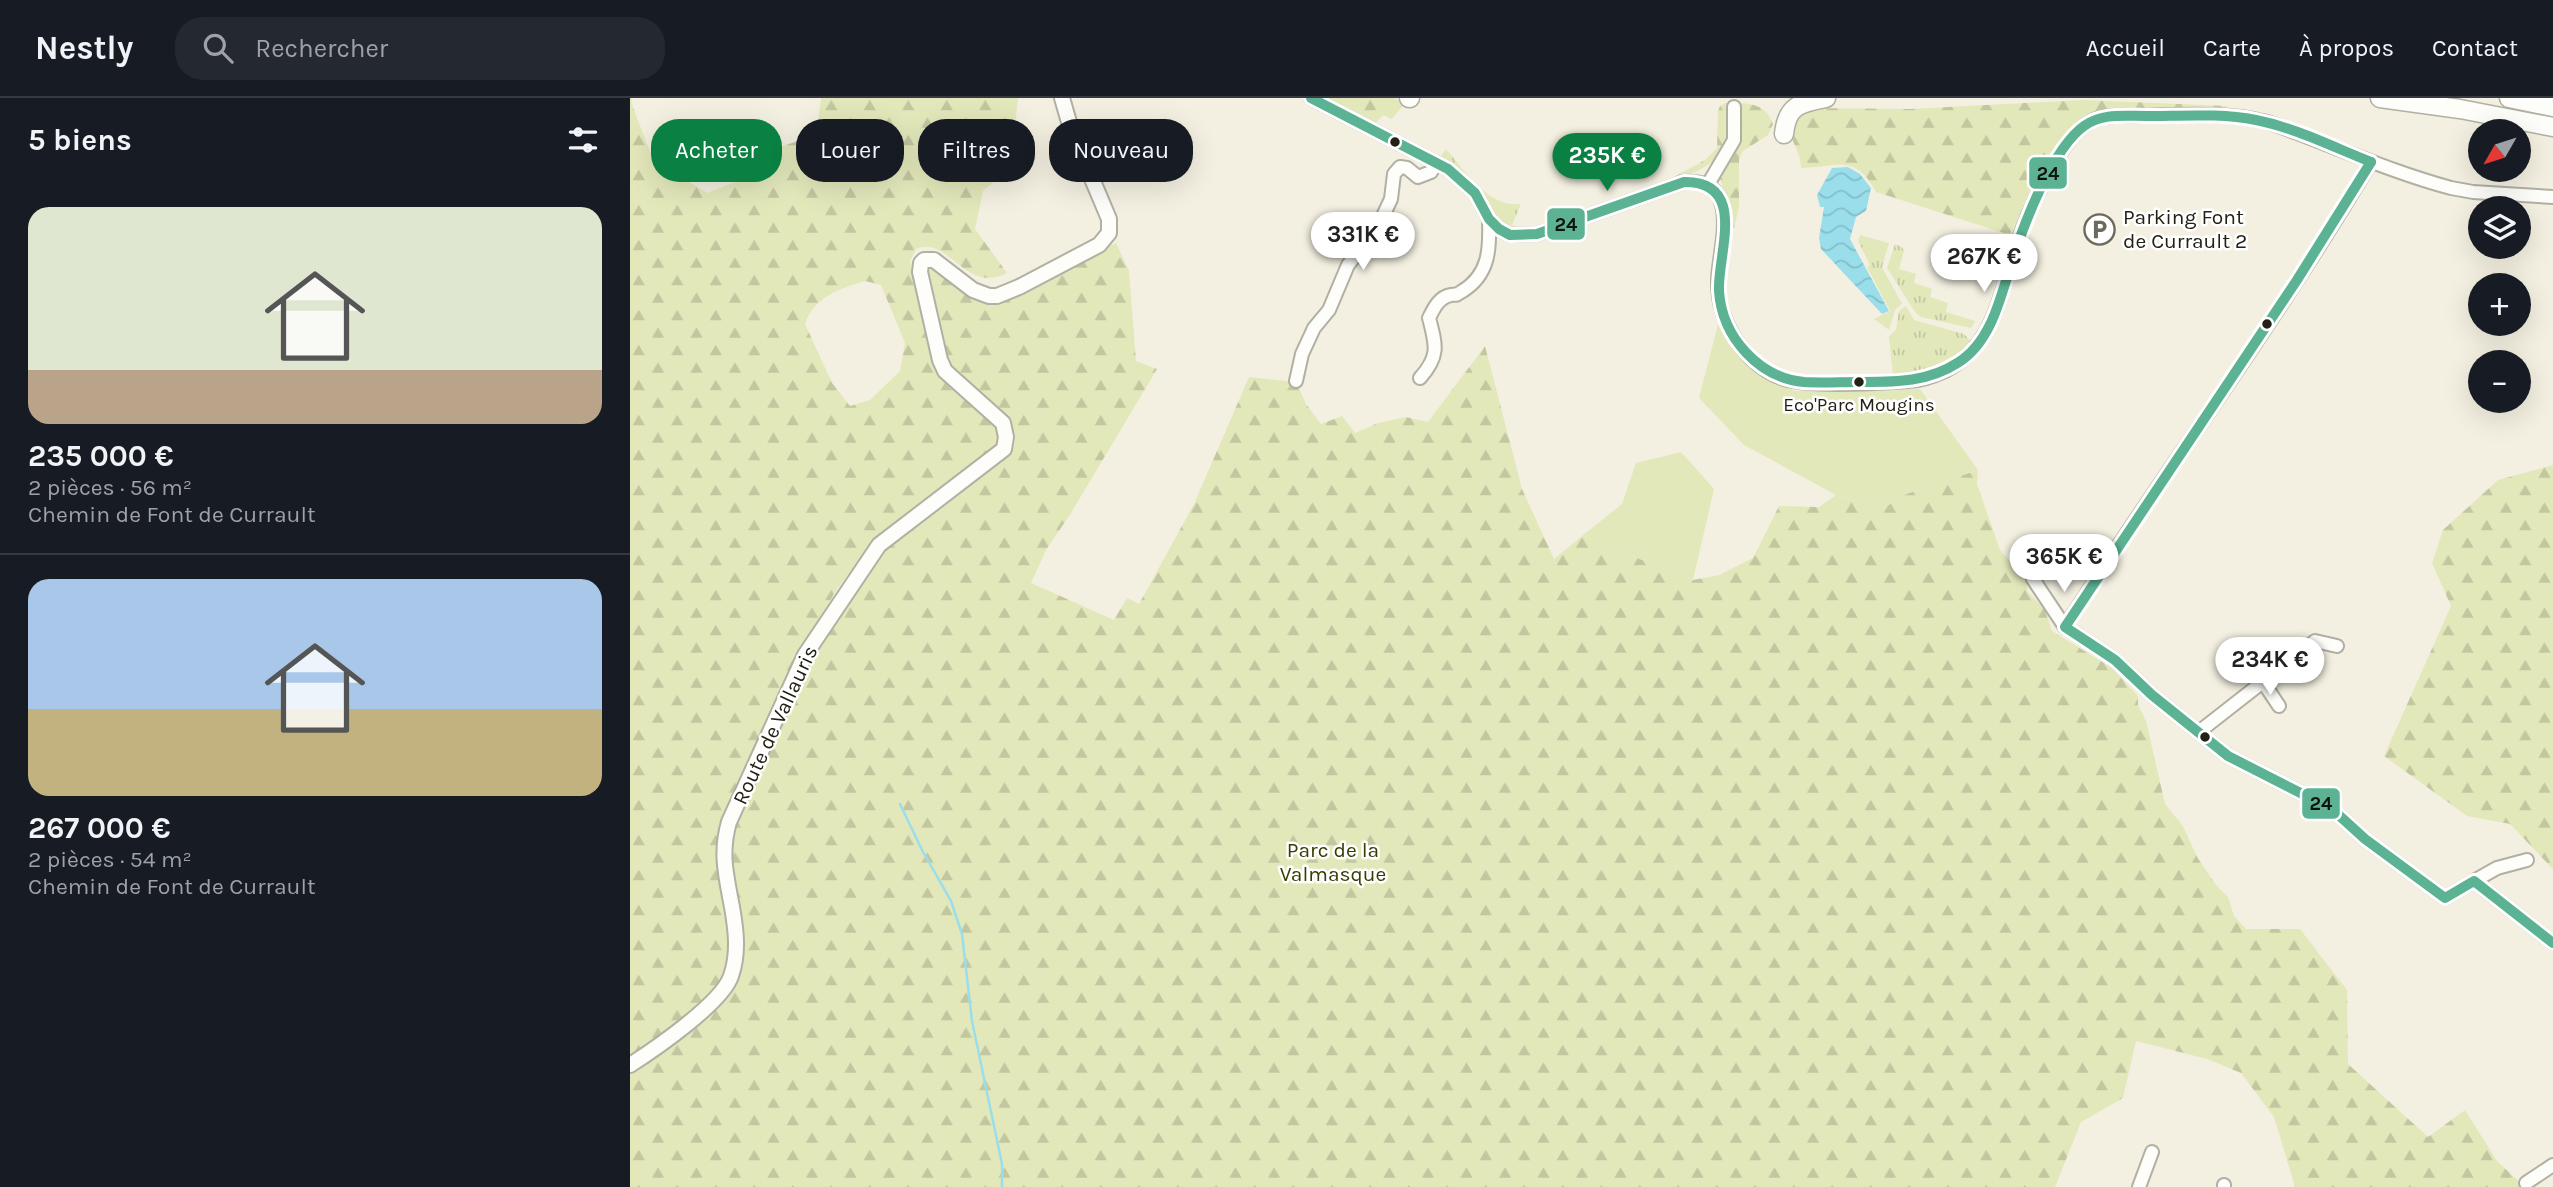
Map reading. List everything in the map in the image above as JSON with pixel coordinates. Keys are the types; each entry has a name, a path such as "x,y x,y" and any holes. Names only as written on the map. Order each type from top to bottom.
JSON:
{"highway":[{"path":"1784,134 1786,118 1791,110 1801,104 1826,98"},
{"path":"2380,98 2460,109 2553,127"},
{"path":"2509,98 2553,107"}],"main road":[{"name":"Route de Vallauris","path":"630,1065 717,998 730,979 736,956 735,929 723,860 723,842 729,822 804,655 879,545 1004,449 1006,437 1003,423 945,371 940,360 920,272 921,263 924,260 933,260 973,290 997,296 1019,288 1099,245 1109,233 1110,219 1071,129 1062,98"}],"street":[{"path":"1311,98 1464,180 1475,193 1489,219 1510,235 1537,234 1684,182 1707,186 1716,195 1725,213 1718,282 1721,303 1732,334 1749,356 1767,371 1785,380 1822,383 1912,381 1936,375 1960,363 1979,344 1992,324 2021,233 2052,166 2076,133 2095,120 2105,117 2167,115 2255,120 2451,188 2553,197"},
{"path":"1707,186 1734,140 1734,107"},
{"path":"2065,627 2319,249 2371,162"},
{"path":"1296,381 1302,354 1314,328 1329,310 1348,265 1383,216 1391,199 1394,174 1399,167 1407,168 1419,177 1431,172 1436,163"},
{"path":"1420,378 1431,365 1436,351 1429,318 1437,303 1448,295 1457,294 1467,288 1489,259 1489,219"},
{"path":"2033,579 2065,627 2115,660 2152,695 2228,756 2332,810 2365,839 2445,898 2497,868 2527,860"},
{"path":"2200,731 2315,641 2337,646"},
{"path":"2263,682 2279,706"},
{"path":"2474,881 2553,943"},
{"path":"2139,1187 2152,1152"},
{"path":"2530,1184 2553,1166"}],"green space":[{"path":"630,98 633,98 631,102 651,154 651,182 689,182 707,193 735,182 782,182 782,146 796,142 796,182 904,182 904,119 818,119 821,98 1018,98 1016,119 918,119 918,182 994,182 983,191 975,229 1007,273 992,278 980,277 938,250 928,247 916,249 910,261 935,368 949,387 992,424 996,429 998,442 987,454 871,545 837,589 794,662 721,823 717,853 729,960 719,985 709,996 630,1057","holes":["865,281 881,285 905,343 900,371 870,400 850,406 832,383 805,324 809,314 822,300 837,291"]},
{"path":"1318,98 1393,98 1406,102 1392,119 1383,115 1374,125"},
{"path":"2084,100 2227,106 2227,112 2104,109 2086,118 2071,130 2046,162 2010,235 1876,192 1861,172 1853,167 1835,165 1801,168 1789,128 1789,122 1810,108 1910,109"},
{"path":"1725,103 1760,107 1773,124 1768,135 1743,151 1739,159 1739,207 1734,228 1731,228 1732,217 1720,178 1740,138 1739,107 1730,135 1720,154 1691,174 1676,180 1674,177 1705,160 1717,148 1718,111"},
{"path":"1446,149 1469,177 1488,194 1509,204 1521,204 1512,225 1526,230 1506,230 1439,159"},
{"path":"1860,235 1889,243 1882,267 1902,304 1895,310 1889,330 1874,319 1890,311 1867,267 1870,265 1858,241"},
{"name":"Parc de la Valmasque","path":"1116,243 1129,271 1136,361 1157,369 1046,550 1031,583 1114,620 1127,598 1139,604 1194,504 1249,377 1296,382 1306,404 1321,424 1342,416 1355,433 1378,423 1406,417 1428,422 1485,346 1522,489 1554,559 1582,536 1693,580 1719,575 1753,558 1779,506 1819,507 1836,495 1882,509 1906,494 1978,470 1977,484 2000,550 2027,581 2027,591 2045,610 2052,631 2112,668 2138,696 2138,705 2146,721 2165,804 2183,826 2197,857 2216,885 2228,897 2234,916 2246,929 2300,929 2347,990 2348,1064 2428,1137 2465,1110 2497,1161 2525,1187 2295,1187 2274,1117 2241,1073 2207,1059 2136,1041 2123,1098 2081,1122 2055,1187 630,1187 630,1071 672,1043 721,1004 738,979 743,959 742,923 730,852 733,835 751,787 809,660 884,551 1006,458 1014,445 1014,432 1008,420 959,376 947,359 928,282 928,270 934,269 968,296 986,302 997,302 1010,300"},
{"path":"1895,244 1904,251 1899,269 1916,274 1914,283 1932,289 1930,297 1948,303 1946,312 1975,321 1971,328 1921,317 1915,312 1887,268"},
{"path":"1906,306 1914,320 1964,334 1972,342 1955,356 1910,378 1893,376 1889,336 1896,330 1899,311"},
{"path":"1718,324 1739,357 1759,375 1795,391 1920,389 1978,470 1906,494 1882,509 1836,495 1744,445 1699,398"},
{"path":"1681,452 1714,489 1693,580 1582,536 1622,504 1636,463"},
{"path":"2553,465 2553,869 2510,824 2467,816 2384,756 2451,606 2432,563 2443,530 2498,480"}],"water":[{"path":"1848,167 1860,174 1871,188 1866,211 1856,217 1850,239 1889,311 1882,314 1821,249 1819,238 1824,207 1820,207 1817,195 1832,168"}],"waterway":[{"path":"900,804 951,901 962,934 972,1021 1002,1164 1002,1187"}],"transit line":[{"name":"24","path":"1311,98 1448,169 1475,193 1489,219 1510,235 1537,234 1684,182 1704,185 1717,194 1723,207 1725,223 1719,291 1727,324 1735,339 1758,364 1772,373 1804,382 1884,382 1922,378 1947,369 1970,353 1980,342 1994,316 2024,228 2050,169 2072,137 2084,126 2098,119 2121,116 2201,115 2256,120 2314,138 2371,162"},
{"name":"24","path":"2371,162 2297,280 2065,627 2115,660 2152,695 2228,756 2332,809 2365,839 2445,898 2474,881 2553,943"}],"place":[{"name":"Parking Font de Currault 2","path":"2100,229"},
{"name":"Eco'Parc Mougins","path":"1859,382"}]}
